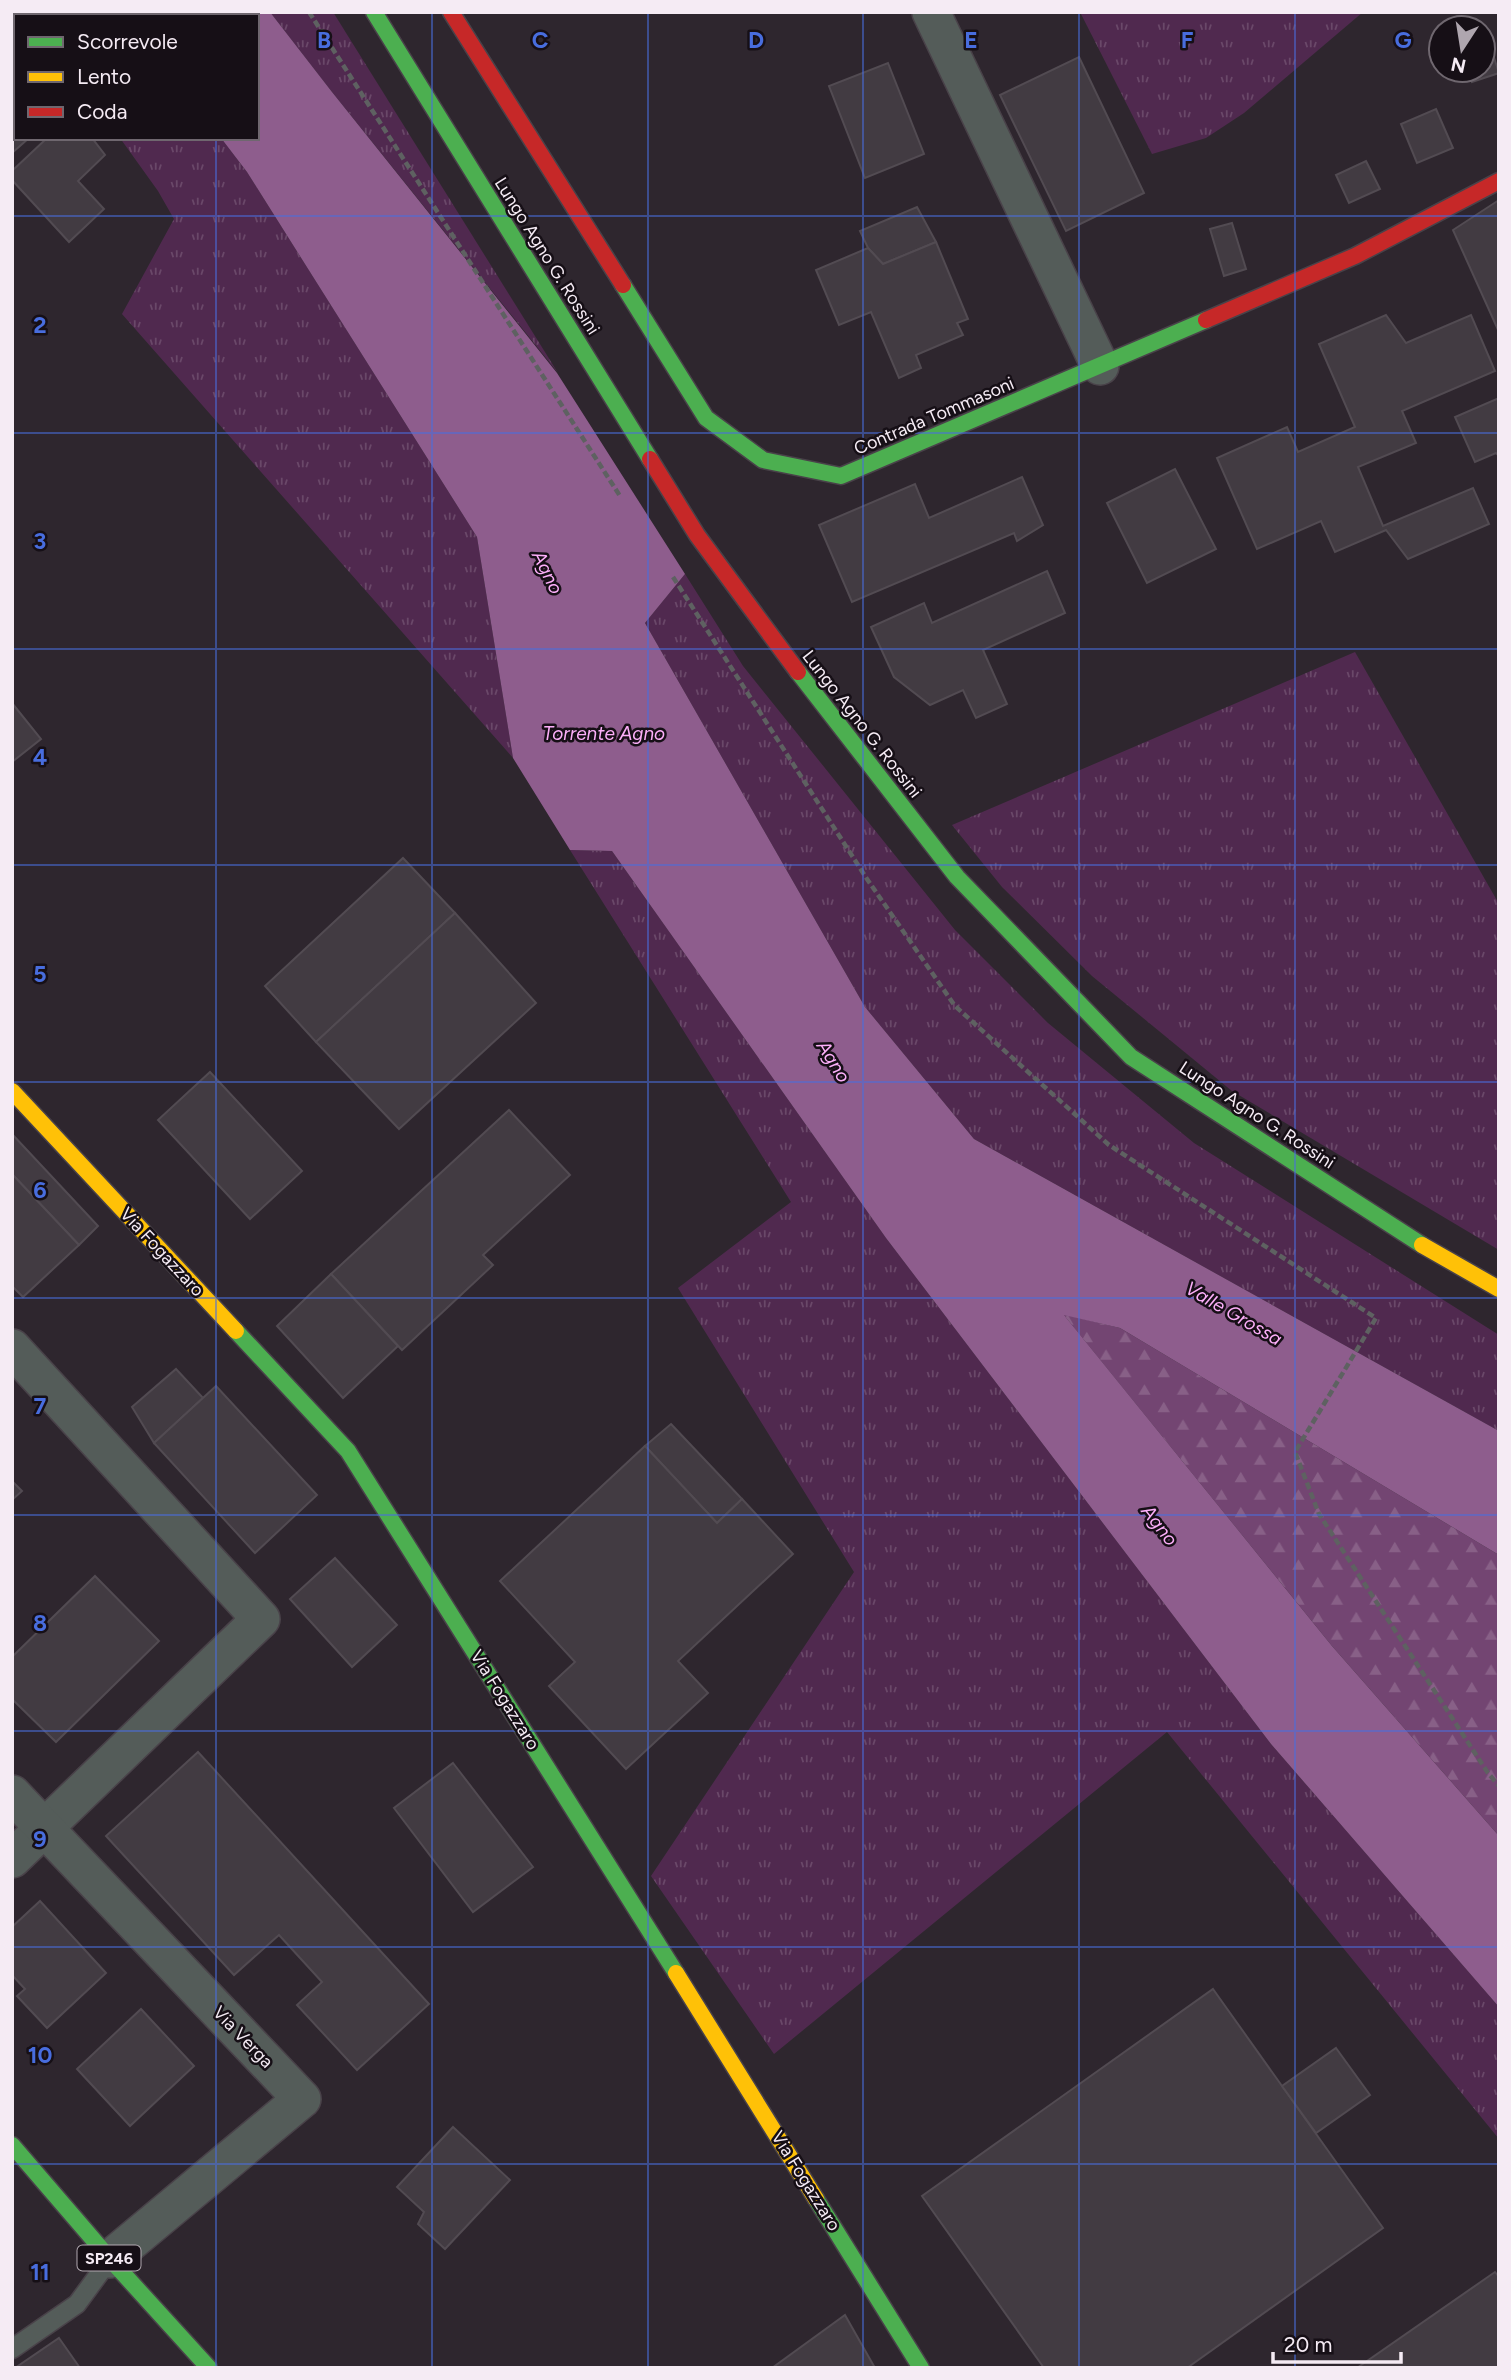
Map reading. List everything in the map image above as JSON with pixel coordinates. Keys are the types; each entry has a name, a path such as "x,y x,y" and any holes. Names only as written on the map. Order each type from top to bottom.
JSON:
{"street":[{"name":"Lungo Agno G. Rossini","path":"374,12 697,535 818,699 957,877 1131,1057 1420,1244 1499,1289"},
{"name":"Contrada Tommasoni","path":"451,12 706,418 764,460 841,476 1355,256 1499,181"},
{"path":"931,12 1100,366"},
{"name":"Via Fogazzaro","path":"12,1090 348,1451 651,1930 922,2368"},
{"path":"12,1348 261,1619 12,1859"},
{"name":"Via Verga","path":"12,1794 302,2099 110,2259"},
{"name":"SP246","path":"12,2145 209,2368"}],"lane":[{"path":"12,2350 77,2304 110,2259"}],"path":[{"path":"309,12 621,497"},
{"path":"666,566 867,879 955,1006 1109,1145 1376,1318 1295,1452 1319,1514 1499,1786"}],"green space":[{"path":"32,12 124,14 33,14"},
{"path":"270,12 333,12 558,373 332,92"},
{"path":"1080,12 1363,12 1244,113 1206,138 1152,154"},
{"path":"121,140 223,140 247,172 477,537 513,758 122,314 174,219 158,191"},
{"path":"685,574 743,666 955,930 1048,1023 1194,1143 1499,1335 1499,1431 974,1139 865,1007 645,623"},
{"path":"1355,652 1499,904 1499,1250 1232,1091 1092,976 1002,887 952,825"},
{"path":"570,850 612,851 886,1238 1271,1744 1499,2007 1499,2139 1167,1732 774,2054 651,1876 854,1572 678,1288 791,1202"},
{"path":"1063,1314 1120,1328 1499,1555 1499,1836 1332,1646"}],"water":[{"name":"Torrente Agno","path":"122,12 270,12 557,373 685,574 645,623 865,1007 974,1139 1499,1431 1499,1555 1120,1328 1064,1315 1332,1646 1499,1836 1499,2007 1271,1744 886,1238 612,851 570,850 513,758 477,537 247,172 223,140 259,140 259,14"}],"building":[{"path":"1079,57 1144,193 1066,231 1000,95"},
{"path":"888,63 924,154 865,178 829,86"},
{"path":"14,70 14,140 27,140 12,153"},
{"path":"1436,109 1453,148 1417,163 1401,124"},
{"path":"45,140 94,140 105,155 78,181 104,209 69,242 12,180 12,171"},
{"path":"1366,161 1380,189 1349,203 1336,175"},
{"path":"1499,200 1499,332 1453,230"},
{"path":"917,207 936,242 883,264 868,248 860,231"},
{"path":"1232,223 1246,269 1224,276 1210,229"},
{"path":"936,242 968,319 957,323 963,335 916,355 921,368 899,378 871,312 839,325 816,270 868,248 883,264"},
{"path":"1386,315 1406,343 1471,315 1495,371 1402,411 1416,443 1358,467 1383,526 1473,488 1489,524 1408,559 1386,530 1335,552 1321,521 1257,549 1217,458 1287,427 1298,452 1355,427 1319,344"},
{"path":"1499,398 1499,456 1496,453 1475,462 1455,417"},
{"path":"1175,469 1216,549 1147,583 1107,503"},
{"path":"1022,477 1043,525 1017,541 1014,533 852,602 819,525 915,484 929,518"},
{"path":"1047,571 1065,613 983,650 1007,704 976,718 963,690 930,705 894,677 871,627 924,603 932,623"},
{"path":"12,703 41,739 12,762"},
{"path":"403,858 455,913 316,1042 265,986"},
{"path":"455,913 536,1003 399,1129 316,1042"},
{"path":"210,1072 302,1171 250,1219 158,1120"},
{"path":"509,1110 570,1175 483,1255 493,1265 402,1350 331,1274"},
{"path":"12,1134 98,1226 79,1245 12,1174"},
{"path":"12,1174 79,1245 23,1297 12,1286"},
{"path":"331,1274 398,1346 343,1398 277,1326"},
{"path":"176,1369 203,1398 154,1443 132,1407"},
{"path":"216,1386 317,1495 255,1553 154,1443"},
{"path":"671,1424 742,1499 717,1523 645,1446"},
{"path":"645,1446 717,1523 742,1499 793,1554 678,1661 708,1693 626,1769 549,1686 575,1662 500,1581"},
{"path":"12,1481 22,1491 12,1500"},
{"path":"335,1558 397,1625 352,1667 290,1599"},
{"path":"95,1576 159,1641 56,1742 12,1699 12,1657"},
{"path":"198,1752 429,2004 357,2070 297,2005 322,1982 279,1935 234,1975 106,1836"},
{"path":"453,1763 533,1867 473,1912 394,1808"},
{"path":"40,1901 106,1973 47,2028 17,1996 25,1989 12,1975 12,1927"},
{"path":"1213,1989 1383,2228 1187,2368 1044,2368 922,2196"},
{"path":"141,2009 194,2066 130,2126 77,2069"},
{"path":"1336,2048 1370,2095 1316,2133 1282,2086"},
{"path":"453,2127 510,2180 445,2249 418,2224 424,2212 397,2187"},
{"path":"1495,2272 1499,2277 1499,2368 1357,2368"},
{"path":"845,2315 875,2368 772,2368"},
{"path":"59,2338 80,2368 15,2368"}],"traffic: fast":[{"path":"374,12 650,459"},
{"path":"623,285 706,418 763,460 841,476 1206,320"},
{"path":"798,672 957,877 1131,1057 1422,1245"},
{"path":"236,1331 348,1451 676,1973"},
{"path":"12,2145 209,2368"},
{"path":"816,2199 921,2368"}],"traffic: slow":[{"path":"12,1091 236,1331"},
{"path":"1422,1245 1499,1289"},
{"path":"676,1973 816,2199"}],"traffic: jam":[{"path":"451,12 623,285"},
{"path":"1206,320 1355,256 1499,181"},
{"path":"650,459 697,535 798,672"}],"water label":[{"name":"Agno","path":"548,572"},
{"name":"Agno","path":"834,1061"},
{"name":"Valle Grossa","path":"1234,1313"},
{"name":"Agno","path":"1160,1525"}]}
